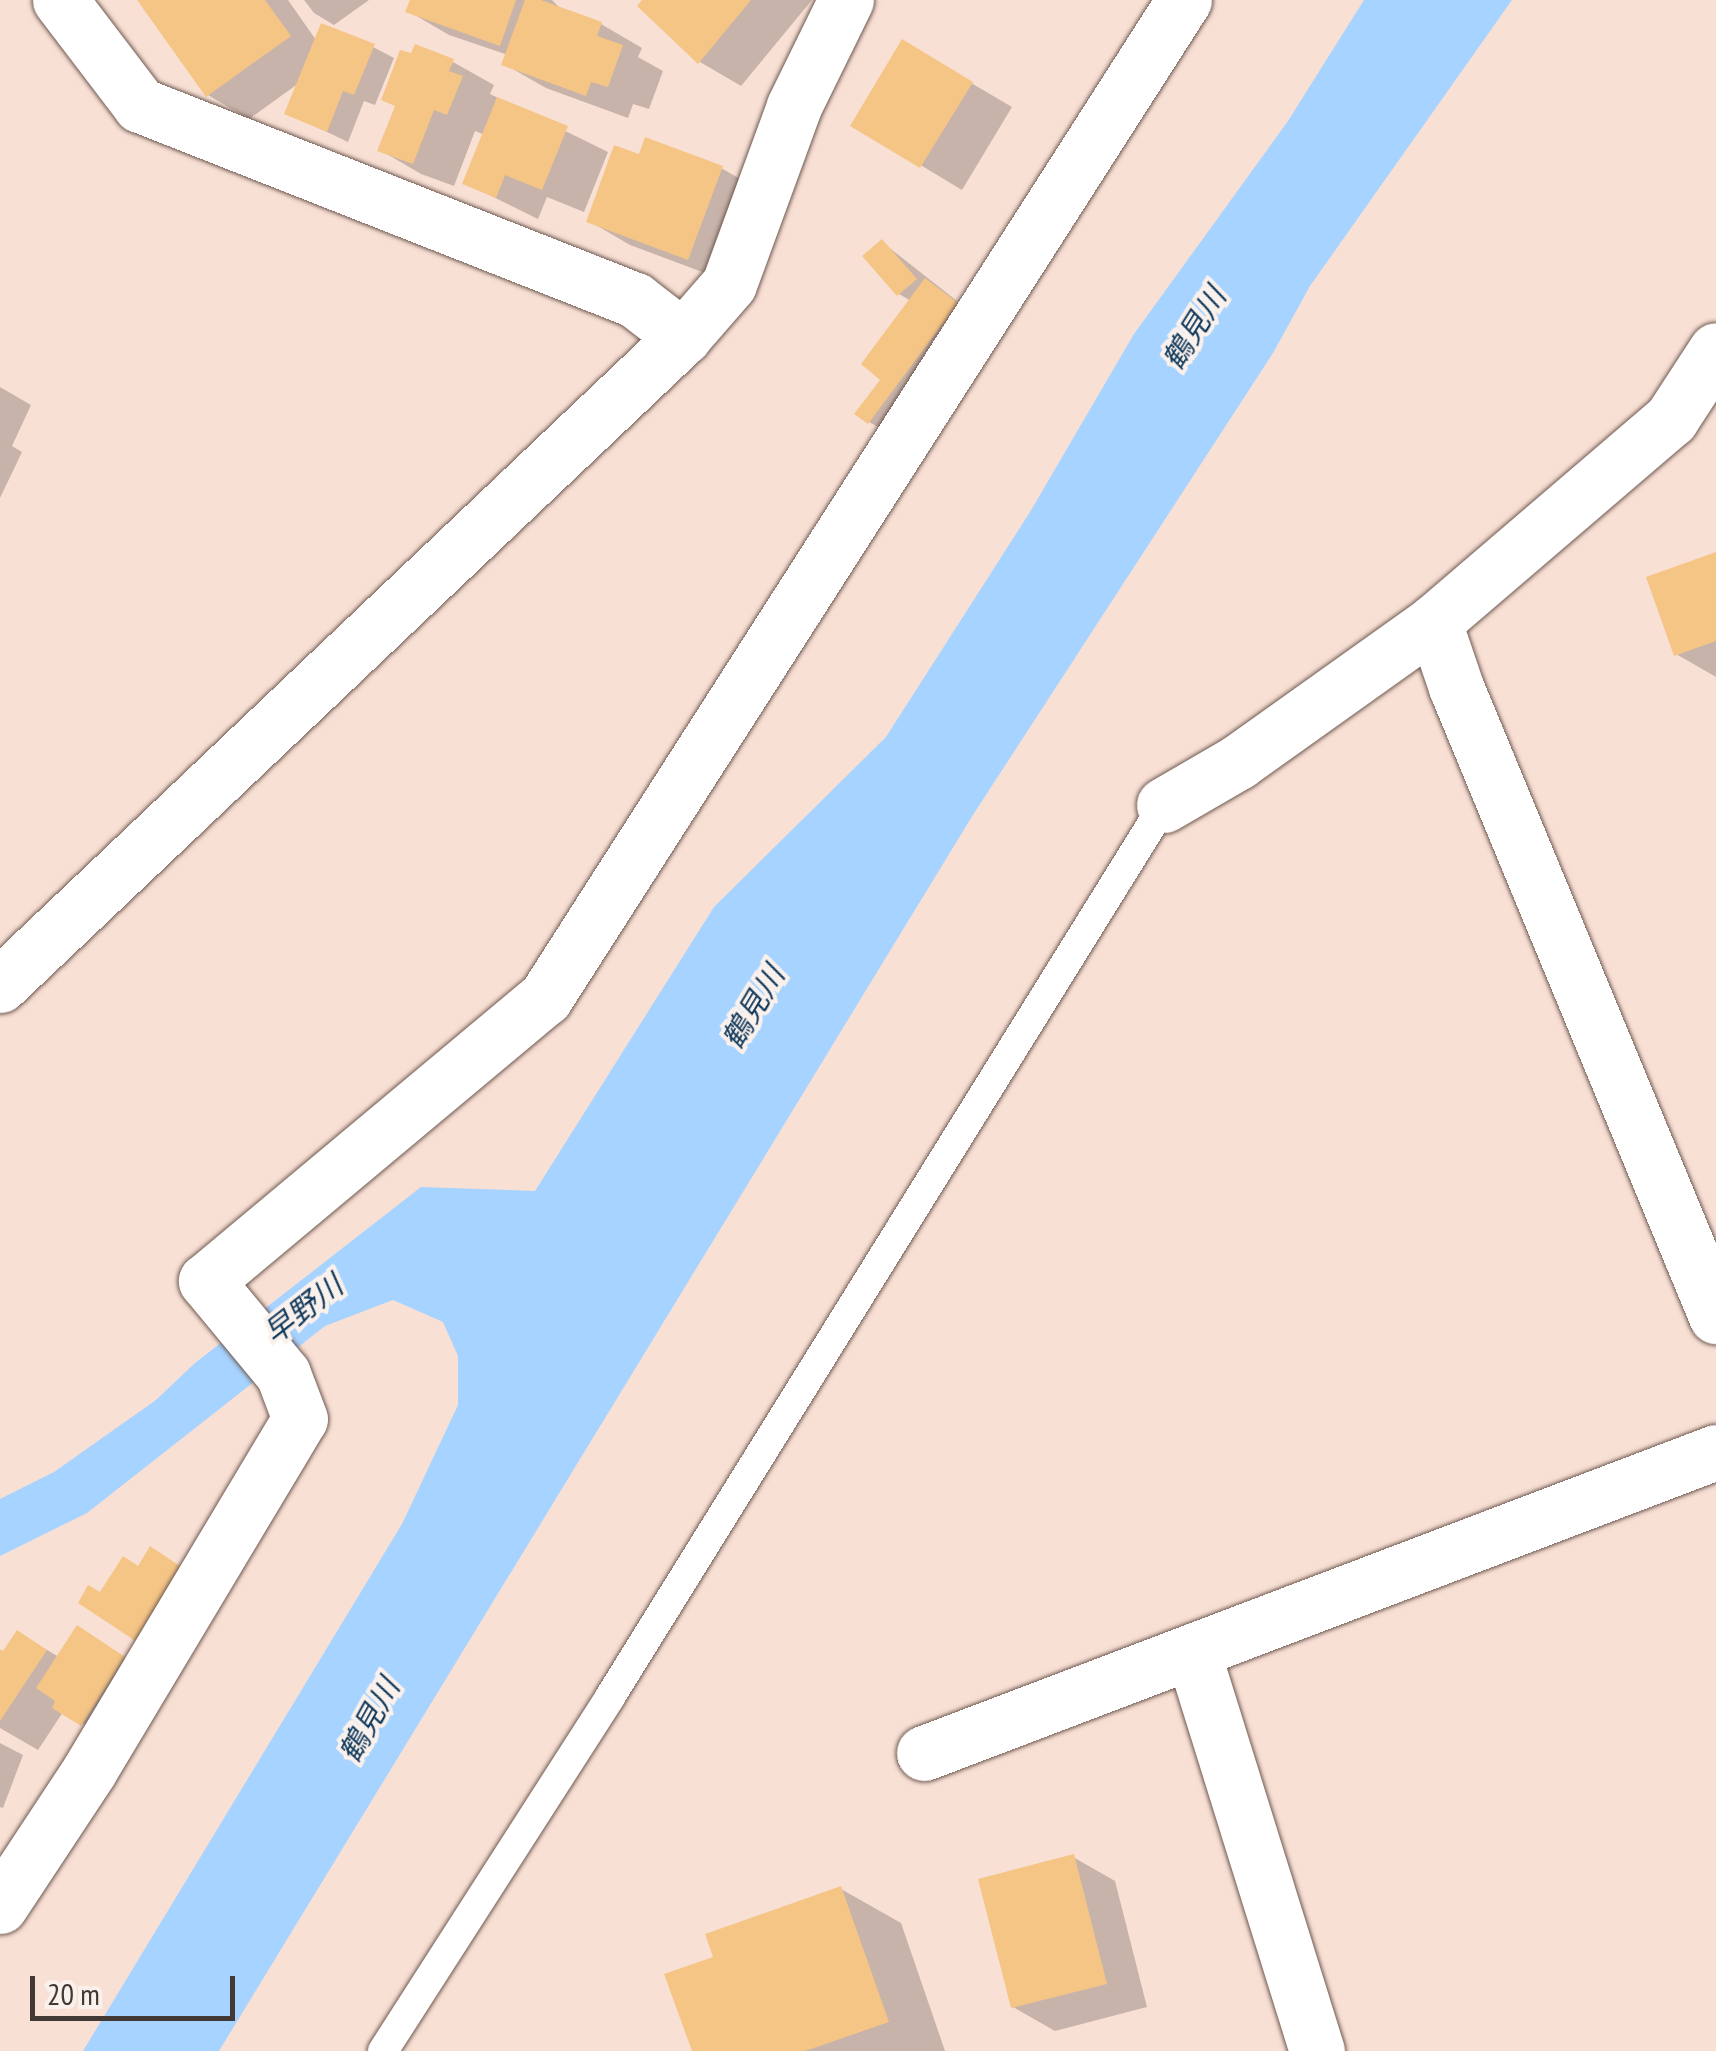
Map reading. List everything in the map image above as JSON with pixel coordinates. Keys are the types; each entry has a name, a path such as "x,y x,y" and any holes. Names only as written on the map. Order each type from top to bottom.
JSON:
{"street":[{"path":"60,0 140,105 635,300 683,336"},
{"path":"0,985 683,336 729,284 794,106 846,0"},
{"path":"0,1906 89,1771 300,1419 283,1374 206,1281 545,998 1184,0"},
{"path":"1164,805 1238,762 1434,622 1670,419 1716,350"},
{"path":"1434,622 1456,687 1716,1316"},
{"path":"924,1753 1716,1452"},
{"path":"1194,1653 1317,2051"}],"lane":[{"path":"382,2051 610,1698 1164,805"}],"water":[{"path":"1364,0 1512,0 1310,286 1273,353 971,818 219,2051 83,2051 402,1524 458,1405 458,1356 443,1322 393,1300 325,1326 87,1513 0,1556 0,1499 54,1472 156,1400 195,1363 421,1187 535,1191 714,907 886,737 1030,512 1134,334 1288,121"}],"building":[{"path":"137,0 265,0 291,36 206,97"},
{"path":"410,0 516,0 500,46 405,12"},
{"path":"525,0 541,0 602,22 597,36 623,45 608,87 591,82 586,96 501,65"},
{"path":"642,0 751,0 698,64 637,6"},
{"path":"321,23 375,44 354,95 343,91 327,132 284,114"},
{"path":"902,39 973,82 920,168 850,126"},
{"path":"415,44 454,59 449,71 463,76 447,115 434,110 413,164 377,151 395,106 381,100 400,50 411,53"},
{"path":"497,97 568,126 542,190 505,175 496,198 462,184"},
{"path":"645,137 723,166 688,260 586,222 614,145 639,154"},
{"path":"882,239 917,279 897,296 862,256"},
{"path":"925,278 958,303 868,424 854,414 880,380 861,364"},
{"path":"1716,552 1716,641 1674,656 1646,577"},
{"path":"150,1546 183,1568 137,1642 78,1603 88,1585 100,1592 123,1556 138,1566"},
{"path":"77,1625 125,1657 81,1726 52,1708 55,1701 36,1688"},
{"path":"17,1630 47,1650 0,1721 0,1649 3,1651"},
{"path":"1074,1854 1107,1984 1011,2008 978,1879"},
{"path":"841,1886 889,2022 805,2051 692,2051 664,1974 713,1957 705,1934"}],"water label":[{"name":"鶴見川","path":"1194,328"},
{"name":"鶴見川","path":"753,1007"},
{"name":"早野川","path":"303,1309"},
{"name":"鶴見川","path":"369,1720"}]}
